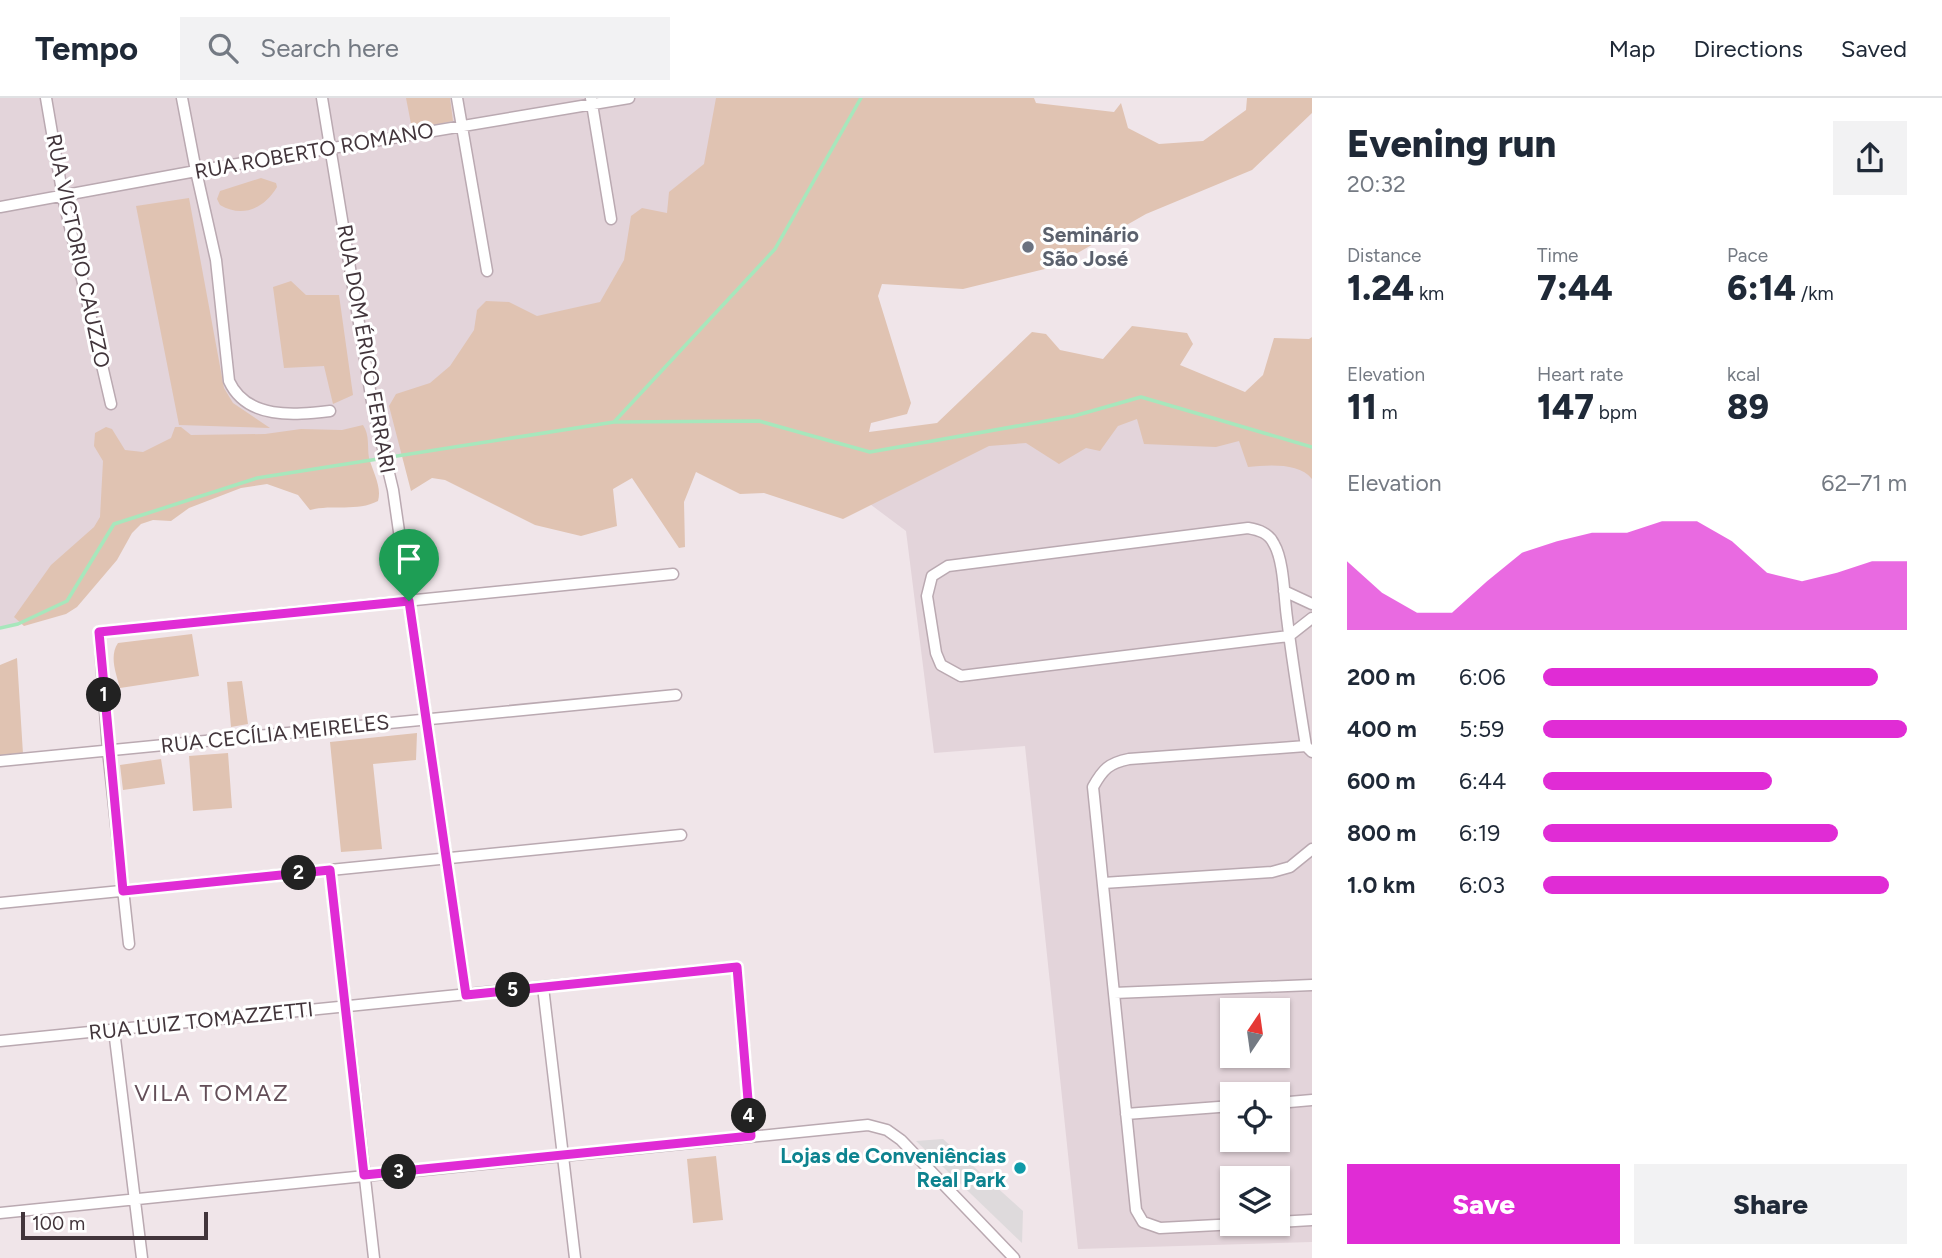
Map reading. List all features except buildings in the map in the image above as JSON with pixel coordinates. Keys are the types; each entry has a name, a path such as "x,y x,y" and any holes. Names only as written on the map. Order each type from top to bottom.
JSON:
{"street":[{"name":"RUA VICTORIO CAUZZO","path":"46,98 63,197 111,404"},
{"path":"182,98 216,260 229,381 235,394 250,406 290,416 330,411"},
{"name":"RUA DOM ÉRICO FERRARI","path":"322,98 372,402 393,490 466,995"},
{"path":"457,98 487,271"},
{"name":"RUA ROBERTO ROMANO","path":"0,207 591,101 629,98"},
{"path":"591,101 611,219"},
{"path":"1220,1225 1160,1228 1143,1222 1136,1210 1093,787 1112,762 1129,759 1309,749 1289,636 1284,591 1274,542 1259,530 1248,528 948,566 932,576 927,596 936,653 942,665 961,677 1289,636 1312,618"},
{"path":"129,944 108,750 99,632 673,574"},
{"path":"1284,591 1312,604"},
{"name":"RUA CECÍLIA MEIRELES","path":"0,761 676,695"},
{"path":"0,903 681,835"},
{"path":"1103,883 1272,872 1290,867 1312,849"},
{"path":"330,870 373,1258"},
{"name":"RUA LUIZ TOMAZZETTI","path":"0,1041 737,967 751,1136"},
{"path":"1114,993 1312,985"},
{"path":"543,987 575,1258"},
{"path":"114,1030 142,1258"},
{"path":"1290,1101 1312,1100"},
{"path":"1126,1114 1220,1107"},
{"path":"0,1213 868,1125 887,1130 901,1140 1014,1258"},
{"path":"1290,1221 1312,1220"}],"shaded area":[{"path":"0,98 733,98 870,452 1141,397 1312,447 1312,1242 1078,1249 1025,746 934,753 906,531 759,421 415,452 257,478 114,524 67,601 18,624 0,628"},
{"path":"406,98 450,98 453,121 412,129"},
{"path":"716,98 1034,98 1036,103 1114,112 1121,103 1128,128 1159,144 1203,141 1246,110 1247,98 1312,98 1312,113 1252,170 1146,214 1053,267 963,289 882,284 878,296 911,403 907,414 871,423 869,432 937,423 1032,332 1046,334 1060,350 1103,359 1132,326 1187,333 1193,344 1180,365 1245,392 1263,375 1274,338 1312,337 1312,479 1291,467 1248,467 1239,441 1216,447 1144,444 1137,419 1118,426 1100,451 1086,448 1059,464 1026,443 989,446 843,519 764,493 740,494 696,472 684,502 685,547 679,548 632,478 613,489 617,526 581,536 535,525 445,480 432,478 411,491 389,406 396,394 430,383 450,366 474,330 477,310 486,301 509,302 537,316 600,302 624,260 631,216 642,208 667,213 669,192 704,164"},
{"path":"261,178 276,183 277,187 259,206 236,211 220,205 217,199 220,191"},
{"path":"189,198 224,388 233,403 270,428 179,425 136,206"},
{"path":"291,281 306,295 339,295 353,395 333,404 324,366 284,368 273,287"},
{"path":"363,425 369,458 378,485 378,501 362,506 310,510 298,495 267,484 241,488 189,508 171,521 153,520 141,524 132,533 117,560 77,607 66,614 24,626 14,617 51,565 94,527 100,517 103,461 94,446 95,433 106,427 112,429 125,450 143,452 171,438 175,427 181,427 191,435 265,434 301,429 342,430"},
{"path":"192,634 199,676 120,688 114,659 118,643"},
{"path":"17,658 23,754 0,756 0,665"},
{"path":"242,681 248,724 231,727 227,682"},
{"path":"417,733 416,760 373,764 382,849 341,852 330,742"},
{"path":"228,753 232,808 193,811 189,756"},
{"path":"161,759 165,784 123,790 120,765"},
{"path":"943,1139 1023,1211 1022,1243 916,1141"},
{"path":"716,1156 723,1220 693,1223 687,1159"}],"waterway":[{"path":"614,422 775,249 861,98"},
{"path":"0,628 18,624 67,601 114,524 257,478 614,422 759,421 870,452 1074,416 1141,397 1312,447"}],"place":[{"name":"Seminário São José","path":"1028,247"},
{"name":"Lojas de Conveniências Real Park","path":"1020,1168"}],"district":[{"name":"VILA TOMAZ","path":"212,1093"}],"route":[{"path":"409,601 466,995 737,967 751,1136 364,1175 330,870 123,891 99,632 409,601"}]}
